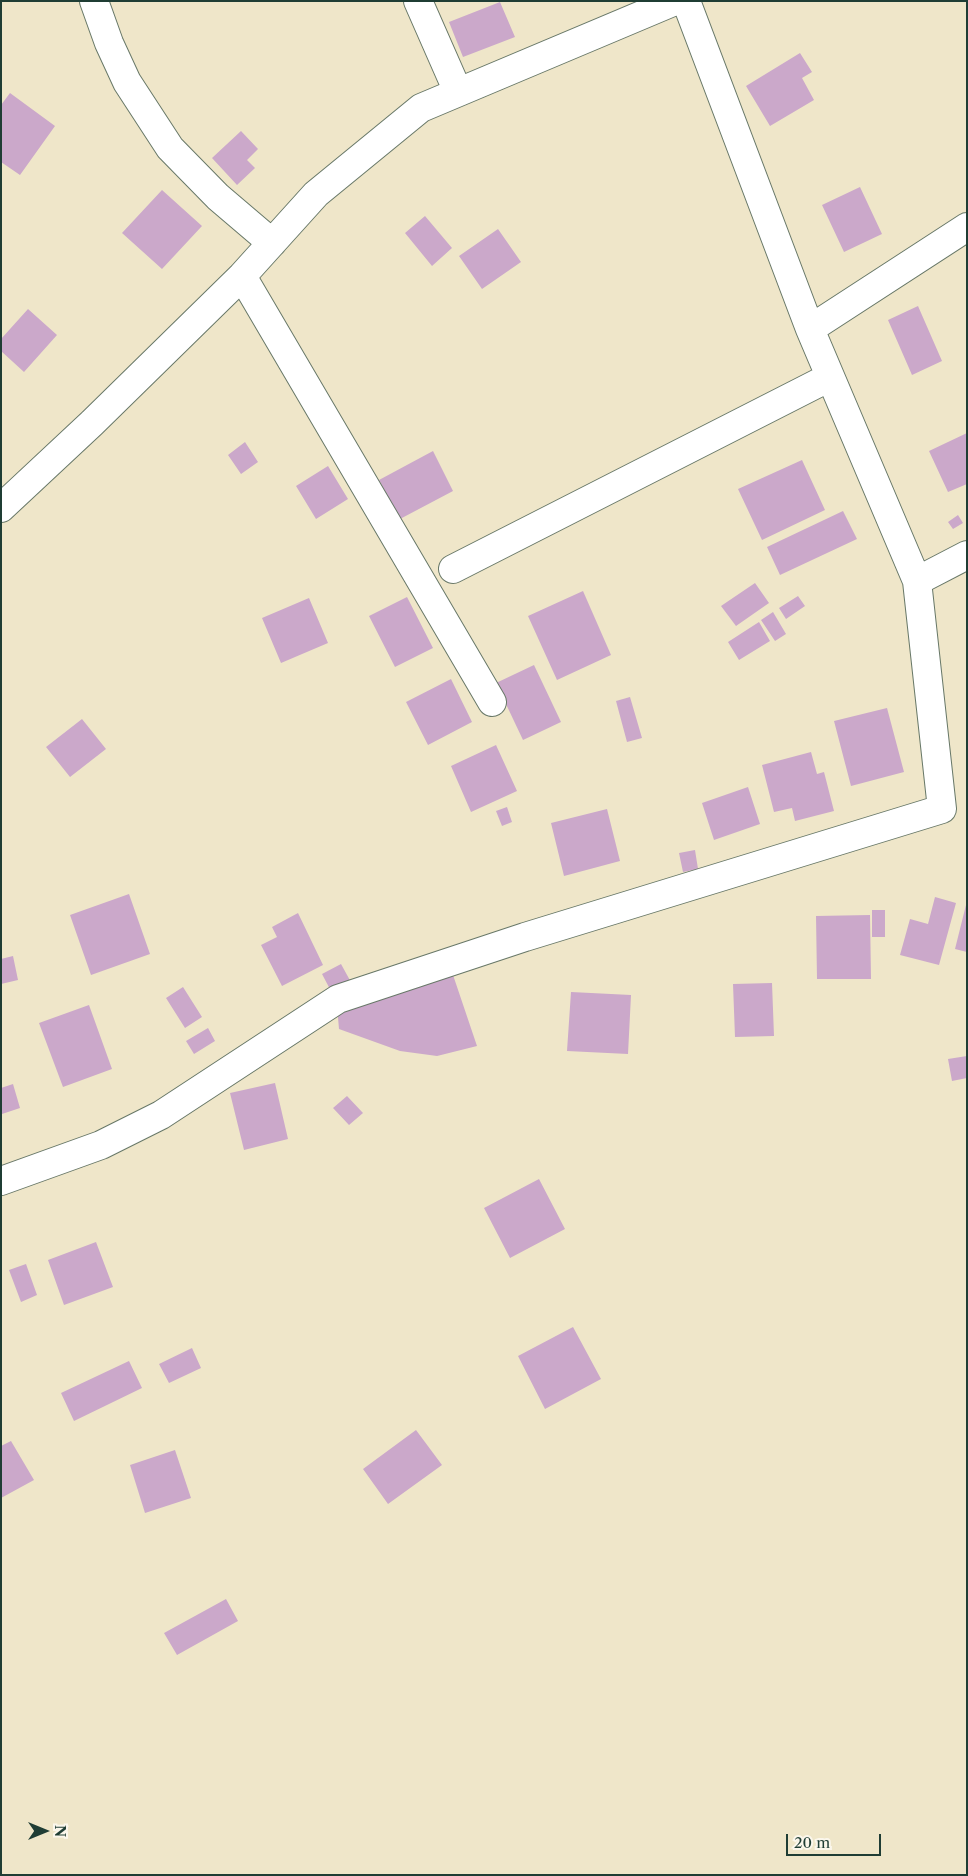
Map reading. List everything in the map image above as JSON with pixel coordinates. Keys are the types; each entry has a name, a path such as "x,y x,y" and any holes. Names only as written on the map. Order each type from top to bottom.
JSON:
{"street":[{"path":"94,1 109,43 127,82 170,148 218,197 272,243"},
{"path":"418,1 458,92"},
{"path":"1,508 92,423 242,276 316,194 421,108 676,1"},
{"path":"1,1181 101,1145 160,1115 338,999 515,940 942,809 917,581 810,328 686,1"},
{"path":"810,328 967,227"},
{"path":"242,276 492,702"},
{"path":"453,569 830,377"},
{"path":"917,581 967,555"}],"building":[{"path":"500,2 515,37 463,57 449,22"},
{"path":"800,53 812,72 802,78 814,100 770,126 746,86"},
{"path":"10,93 55,126 20,175 1,162 1,105"},
{"path":"241,131 258,149 247,160 255,168 237,185 212,158"},
{"path":"860,187 882,234 844,252 822,205"},
{"path":"162,190 202,226 162,269 122,233"},
{"path":"425,216 452,248 432,266 405,233"},
{"path":"498,229 521,262 482,289 459,256"},
{"path":"918,306 942,361 912,375 888,320"},
{"path":"28,309 57,335 24,372 1,351 1,339"},
{"path":"967,433 967,484 948,492 929,451"},
{"path":"245,442 258,462 241,474 228,455"},
{"path":"433,451 453,491 400,519 379,480"},
{"path":"802,460 825,510 762,540 738,489"},
{"path":"328,466 348,499 316,519 296,486"},
{"path":"843,511 857,539 780,575 767,547"},
{"path":"958,515 963,523 953,529 948,522"},
{"path":"755,583 769,603 736,626 721,606"},
{"path":"583,591 611,655 557,680 528,616"},
{"path":"798,596 805,606 786,619 779,608"},
{"path":"407,597 433,648 395,667 369,616"},
{"path":"309,598 328,643 281,663 262,618"},
{"path":"773,612 786,634 775,641 761,620"},
{"path":"759,622 770,641 739,660 728,642"},
{"path":"534,665 561,722 523,740 496,683"},
{"path":"451,679 472,722 428,745 406,702"},
{"path":"630,697 642,738 627,742 616,701"},
{"path":"887,708 904,772 851,786 834,721"},
{"path":"82,719 106,749 70,777 46,747"},
{"path":"496,745 517,791 471,812 451,766"},
{"path":"811,752 817,774 824,772 834,811 795,821 792,808 774,812 762,765"},
{"path":"748,787 760,824 714,840 702,803"},
{"path":"507,807 512,822 502,826 496,811"},
{"path":"607,809 620,861 564,876 551,823"},
{"path":"695,850 698,869 683,872 679,853"},
{"path":"129,894 150,954 91,975 70,915"},
{"path":"935,897 956,903 939,965 900,955 910,919 928,924"},
{"path":"967,905 967,952 955,949"},
{"path":"872,910 885,910 885,937 872,937"},
{"path":"298,913 323,965 282,986 261,945 277,937 272,927"},
{"path":"870,915 871,979 817,979 816,916"},
{"path":"13,956 18,980 1,984 1,959"},
{"path":"341,964 352,984 332,993 322,974"},
{"path":"452,972 477,1046 437,1056 400,1051 339,1029 337,1006"},
{"path":"772,983 774,1036 735,1037 733,984"},
{"path":"183,987 202,1017 185,1028 166,998"},
{"path":"571,992 631,995 628,1054 567,1051"},
{"path":"89,1005 112,1069 63,1087 39,1023"},
{"path":"208,1028 215,1041 194,1054 186,1041"},
{"path":"967,1056 967,1078 952,1081 948,1059"},
{"path":"275,1083 288,1139 244,1150 230,1093"},
{"path":"13,1084 20,1108 2,1114 1,1088"},
{"path":"347,1096 363,1113 349,1125 333,1108"},
{"path":"539,1179 565,1229 510,1258 484,1208"},
{"path":"96,1242 113,1287 64,1305 48,1260"},
{"path":"26,1264 37,1295 21,1302 9,1270"},
{"path":"573,1327 601,1379 545,1409 518,1356"},
{"path":"192,1348 201,1368 169,1383 159,1364"},
{"path":"129,1361 142,1388 74,1421 61,1393"},
{"path":"416,1430 442,1465 388,1504 363,1469"},
{"path":"11,1441 34,1480 1,1498 1,1446"},
{"path":"175,1450 191,1498 145,1513 130,1465"},
{"path":"226,1599 238,1621 177,1655 164,1633"}]}
